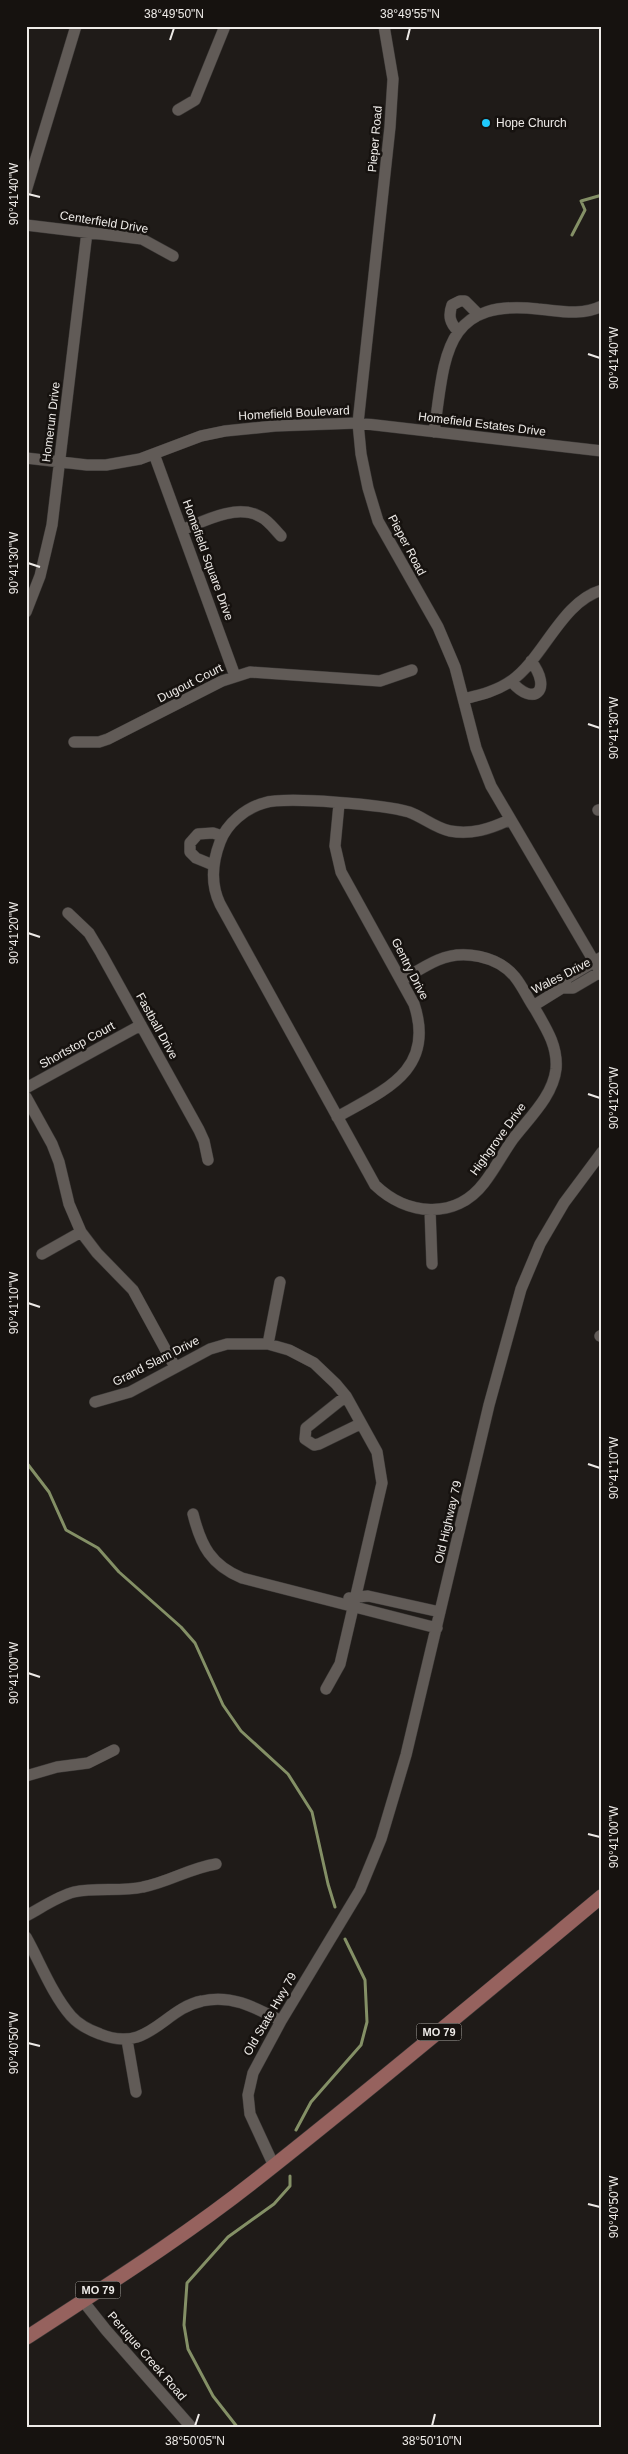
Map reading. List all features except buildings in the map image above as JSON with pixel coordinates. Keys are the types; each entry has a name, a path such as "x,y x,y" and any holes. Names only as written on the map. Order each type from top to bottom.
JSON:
{"main road":[{"name":"MO 79","path":"26,2338 218,2208 274,2166 356,2101 602,1896"}],"street":[{"path":"26,191 76,26"},
{"path":"178,110 195,100 225,26"},
{"name":"Pieper Road","path":"384,26 393,79 390,127 358,423 364,471 378,521 438,627 454,666 479,756 491,786 509,820 598,959 601,973"},
{"name":"Centerfield Drive","path":"26,225 142,239 173,256"},
{"name":"Homerun Drive","path":"26,612 47,551 60,462 87,232"},
{"path":"458,331 451,321 449,313 452,305 465,301 479,315"},
{"path":"434,432 448,346 458,331 470,319 503,307 573,313 588,312 602,306"},
{"name":"Homefield Estates Drive","path":"358,423 602,451"},
{"name":"Homefield Boulevard","path":"26,458 106,465 140,459 201,436 241,428 358,423"},
{"name":"Homefield Square Drive","path":"154,454 235,676"},
{"path":"182,530 219,516 247,513 262,517 281,536"},
{"path":"464,699 482,694 511,681 531,661 574,608 586,597 602,590"},
{"path":"511,681 517,688 529,694 536,694 540,690 542,682 540,674 531,661"},
{"name":"Dugout Court","path":"74,742 108,740 235,676 250,672 380,681 412,670"},
{"name":"Highgrove Drive","path":"402,980 439,960 464,955 491,960 514,976 547,1031 554,1048 556,1068 550,1088 483,1184 468,1198 454,1206 430,1210 412,1208 394,1201 381,1190 366,1170 220,904 214,892 213,866 222,836 238,817 250,808 265,802 290,800 399,810 451,831 479,831 509,820"},
{"name":"Gentry Drive","path":"337,1117 387,1090 406,1073 412,1063 419,1042 419,1019 402,980 341,872 335,846 339,804"},
{"path":"213,866 196,858 190,852 190,843 198,834 213,833 222,836"},
{"name":"Fastball Drive","path":"68,913 89,934 141,1025 199,1130 204,1141 208,1160"},
{"path":"562,988 567,978 598,959"},
{"name":"Wales Drive","path":"533,1006 562,988 573,988 601,973"},
{"name":"Shortstop Court","path":"26,1088 141,1025"},
{"path":"26,1098 56,1153 69,1204 81,1232 97,1254 133,1290 175,1367"},
{"name":"Old Highway 79","path":"348,1910 366,1876 382,1839 406,1755 489,1405 521,1289 540,1244 564,1203 602,1152"},
{"path":"430,1210 432,1264"},
{"path":"42,1254 81,1232"},
{"path":"268,1344 280,1282"},
{"name":"Grand Slam Drive","path":"95,1402 130,1392 210,1349 243,1342 268,1344 289,1350 314,1363 346,1396 376,1452 382,1483 340,1664 326,1689"},
{"path":"346,1396 306,1428 305,1439 314,1445 320,1444 360,1424"},
{"path":"193,1514 204,1546 224,1571 249,1580 436,1628"},
{"path":"336,1601 356,1596 368,1596 440,1612"},
{"path":"26,1776 56,1767 88,1763 114,1750"},
{"path":"26,1916 75,1892 122,1891 144,1887 165,1881 198,1867 216,1864"},
{"name":"Old State Hwy 79","path":"274,2166 250,2114 248,2095 259,2060 348,1910"},
{"path":"26,1937 72,2016 87,2029 108,2038 127,2040 155,2030 187,2006 202,2001 224,1998 238,2001 281,2021"},
{"path":"127,2040 136,2092"},
{"name":"Peruque Creek Road","path":"83,2300 106,2330 192,2428"}],"waterway":[{"path":"572,235 585,210 581,201 602,195"},
{"path":"26,1462 49,1492 66,1530 98,1548 119,1572 181,1627 195,1643 223,1705 241,1731 288,1774 312,1812 335,1907"},
{"path":"296,2130 311,2102 361,2045 367,2022 365,1980 345,1939"},
{"path":"238,2428 213,2396 188,2349 184,2325 187,2283 228,2237 274,2204 290,2186 290,2176"}],"place":[{"name":"Hope Church","path":"486,123"}]}
